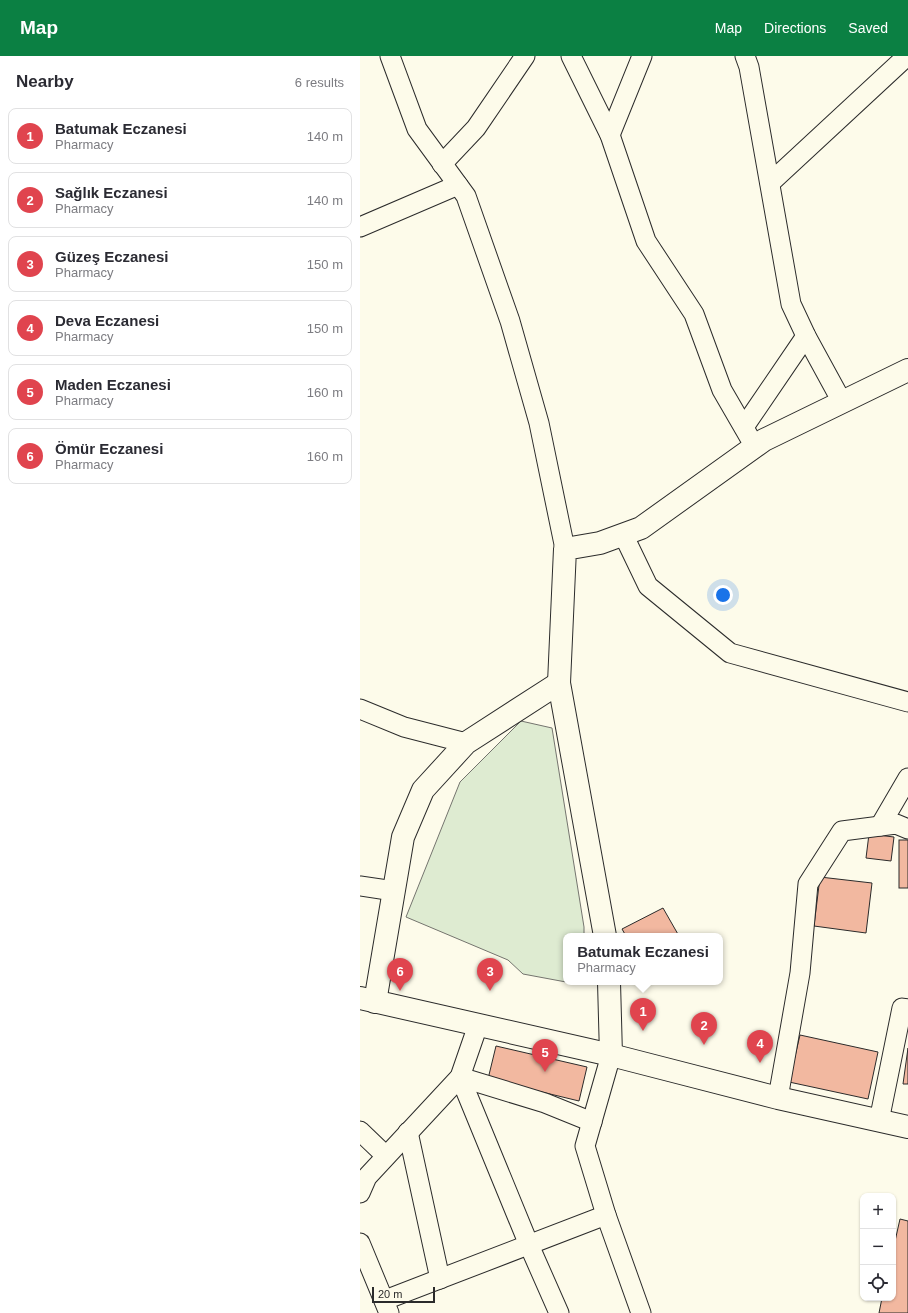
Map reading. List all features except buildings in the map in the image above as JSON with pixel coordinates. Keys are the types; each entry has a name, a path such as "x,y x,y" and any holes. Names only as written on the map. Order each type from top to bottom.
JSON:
{"street":[{"path":"390,56 418,130 466,196 510,321 539,423 565,549 559,683 604,933"},
{"path":"442,164 476,128 525,56"},
{"path":"571,56 610,134 646,241 694,314 722,390 756,446"},
{"path":"610,134 642,56"},
{"path":"745,56 749,67 792,304 806,336 842,402"},
{"path":"770,184 907,56"},
{"path":"360,227 458,185"},
{"path":"744,427 806,336"},
{"path":"565,549 600,542 641,528 764,440 908,370"},
{"path":"623,534 648,586 730,653 908,702"},
{"path":"559,683 466,743 423,790 403,836 394,891 367,1000 611,1055 778,1098 880,1122 908,1127"},
{"path":"360,709 404,727 466,743"},
{"path":"880,826 908,778"},
{"path":"778,1098 800,974 808,884 842,831 896,824 908,829"},
{"path":"360,886 394,891"},
{"path":"609,985 611,1055 585,1146 606,1215 641,1313"},
{"path":"880,1122 902,1008 908,1009"},
{"path":"360,1193 367,1177 460,1077 478,1025"},
{"path":"460,1077 545,1103 592,1122"},
{"path":"460,1077 529,1245 559,1313"},
{"path":"360,1130 386,1156"},
{"path":"408,1132 440,1279"},
{"path":"360,1243 387,1307 440,1279 606,1215"}],"green space":[{"path":"521,721 552,728 584,927 584,933 563,933 563,981 523,974 508,960 406,917 460,782"}],"place":[{"name":"Ömür Eczanesi","path":"400,991"},
{"name":"Güzeş Eczanesi","path":"490,991"},
{"name":"Batumak Eczanesi","path":"643,1031"},
{"name":"Sağlık Eczanesi","path":"704,1045"},
{"name":"Deva Eczanesi","path":"760,1063"},
{"name":"Maden Eczanesi","path":"545,1072"}]}
